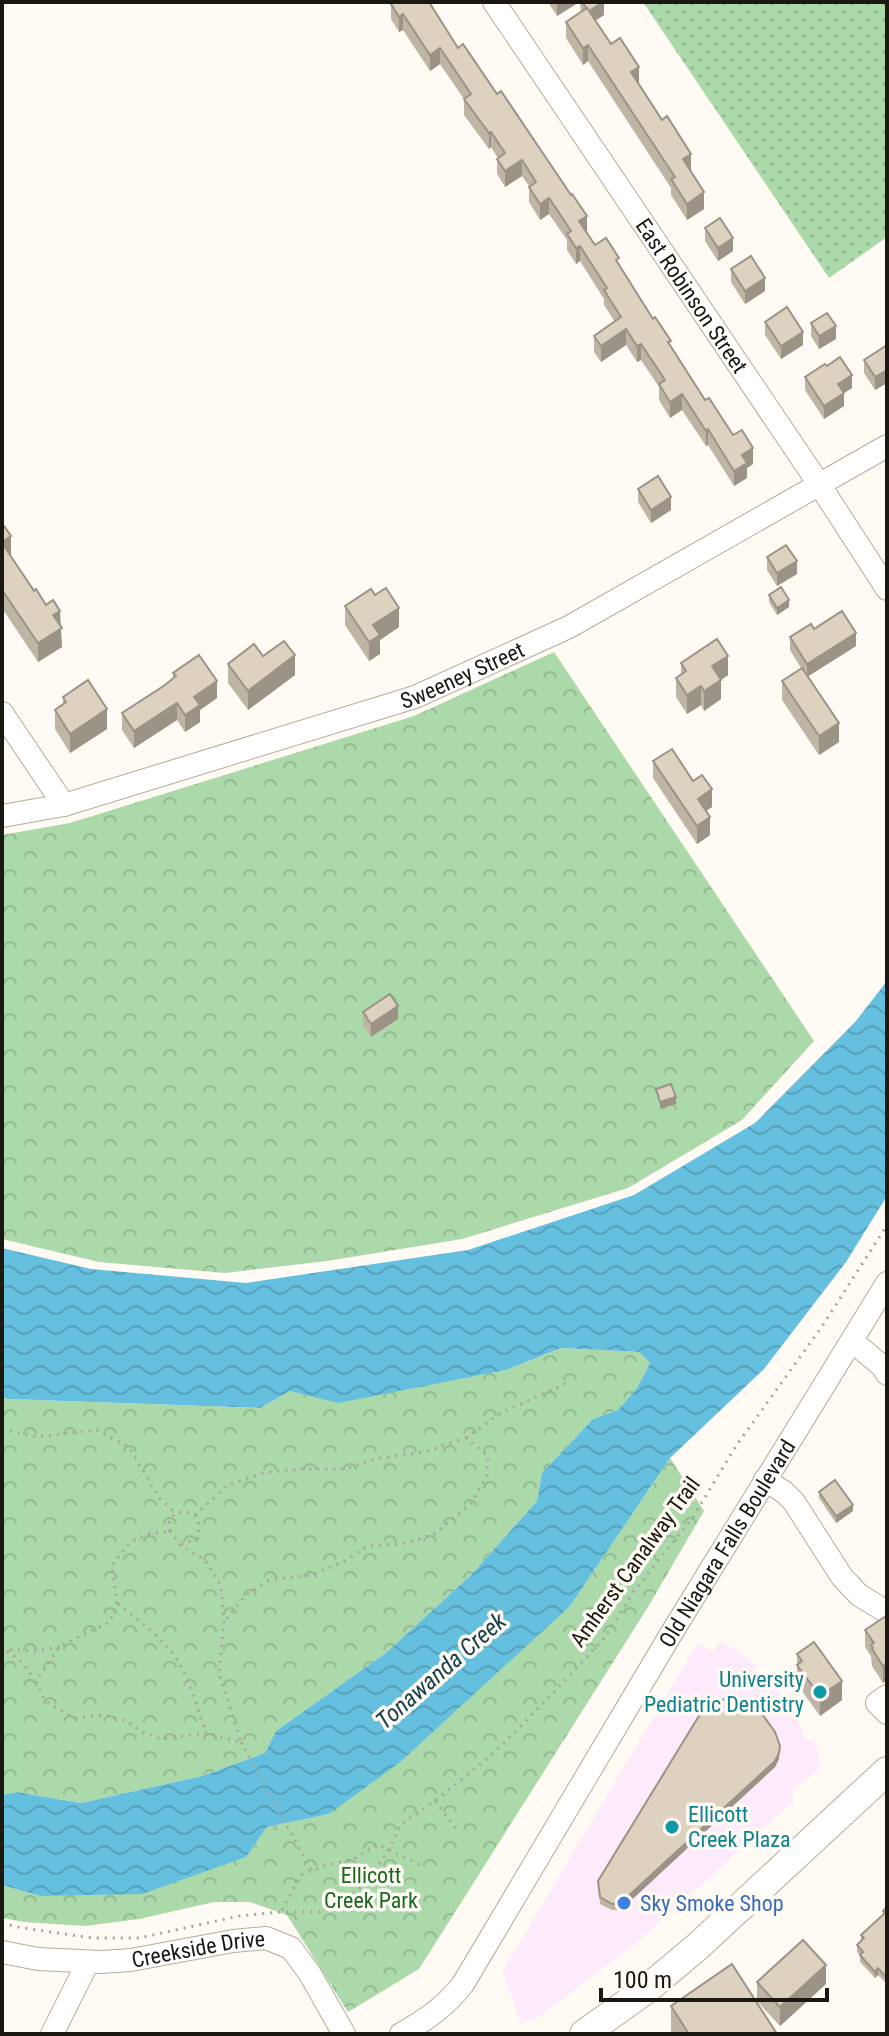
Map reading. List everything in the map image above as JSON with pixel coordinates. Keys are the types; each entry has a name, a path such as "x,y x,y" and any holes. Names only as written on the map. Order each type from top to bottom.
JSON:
{"main road":[{"path":"584,2034 647,1989 697,1947 887,1771"}],"street":[{"name":"East Robinson Street","path":"494,2 887,589"},
{"name":"Sweeney Street","path":"2,816 64,805 415,697 569,627 887,446"},
{"path":"2,713 64,805"},
{"name":"Old Niagara Falls Boulevard","path":"401,2034 443,2006 463,1984 765,1480 887,1283"},
{"path":"852,1341 887,1374"},
{"path":"765,1480 794,1502 842,1577 859,1595 887,1612"},
{"path":"887,1696 877,1703 887,1713"},
{"name":"Creekside Drive","path":"2,1952 38,1959 88,1962 131,1960 266,1938 291,1948 310,1974 344,2034"},
{"path":"52,2034 88,1962"}],"path":[{"name":"Amherst Canalway Trail","path":"2,1923 92,1938 139,1938 239,1916 320,1912 338,1906 356,1892 372,1875 401,1824 435,1801 495,1752 605,1637 634,1591 693,1517 736,1446 823,1325 887,1225"},
{"path":"195,1515 228,1485 263,1473 345,1469 375,1459 424,1452 466,1438 501,1413 567,1383"},
{"path":"2,1429 36,1437 97,1430 129,1447 159,1498 175,1513 195,1515 199,1524 198,1538 180,1545"},
{"path":"224,1622 246,1595 269,1580 312,1575 343,1562 367,1546 401,1544 433,1535 471,1504 487,1475 488,1456 466,1438"},
{"path":"175,1513 169,1523 170,1531 180,1545 205,1560 221,1586 224,1622 219,1673 241,1742 311,1870"},
{"path":"5,1650 36,1651 60,1646 110,1622 117,1604 112,1565 130,1542 148,1534 170,1531"},
{"path":"117,1604 172,1652 192,1692 206,1733"},
{"path":"36,1681 60,1646"},
{"path":"5,1650 22,1662 36,1681 45,1701 74,1718 104,1715 127,1721 142,1732 161,1739 206,1733 241,1742"},
{"path":"435,1801 457,1830"},
{"path":"281,1912 301,1875 354,1859 377,1844 422,1866"}],"shaded area":[{"path":"720,1641 758,1665 753,1675 788,1697 804,1738 815,1741 821,1767 792,1791 793,1802 640,1940 540,2016 521,2024 503,1971 698,1643 713,1652"}],"green space":[{"path":"643,2 887,2 887,237 829,278"},
{"path":"554,652 814,1041 742,1120 628,1188 462,1239 327,1261 225,1273 99,1262 2,1239 2,835 70,823 414,716"},
{"path":"561,1348 639,1352 650,1363 637,1388 618,1410 593,1419 542,1473 537,1501 472,1574 387,1652 276,1731 265,1753 202,1776 81,1803 17,1792 2,1795 2,1397 260,1408 290,1391 338,1402 506,1370"},
{"name":"Ellicott Creek Park","path":"670,1458 704,1511 648,1607 419,1969 348,2012 287,1915 250,1902 214,1902 139,1919 85,1926 2,1918 2,1885 40,1896 245,1857 267,1827 329,1814 570,1606"}],"water":[{"name":"Tonawanda Creek","path":"887,981 887,1196 846,1262 764,1369 670,1458 570,1606 399,1763 329,1814 267,1827 246,1857 142,1894 40,1896 2,1885 2,1795 17,1792 81,1803 202,1776 265,1753 276,1731 387,1652 472,1574 537,1501 542,1473 593,1419 618,1410 637,1388 650,1363 639,1352 561,1348 506,1370 338,1403 290,1391 260,1408 8,1399 2,1397 2,1248 91,1269 246,1283 468,1250 634,1195 755,1123 856,1021"}],"building":[{"path":"429,2 458,48 463,44 497,94 501,91 587,216 579,221 595,245 606,238 619,258 616,260 653,319 655,317 671,341 668,342 705,400 709,398 733,435 742,430 753,448 742,455 747,463 734,471 682,394 670,402 659,384 665,380 641,344 637,346 626,329 601,346 594,336 621,317 604,290 607,288 580,246 576,248 567,234 571,231 549,198 540,204 529,187 536,182 522,160 505,171 497,159 505,153 464,99 471,94 440,48 430,55 403,14 399,17 391,4"},
{"path":"582,2 603,2 589,11"},
{"path":"587,8 611,44 620,38 639,67 631,72 662,120 667,116 691,154 683,159 704,192 687,204 671,179 675,177 588,45 583,48 566,22"},
{"path":"720,218 733,238 718,248 705,228"},
{"path":"751,256 765,278 745,291 731,269"},
{"path":"787,307 803,332 781,346 765,322"},
{"path":"827,313 836,326 819,336 811,323"},
{"path":"887,345 887,370 875,377 864,360"},
{"path":"840,357 852,375 838,384 844,393 824,406 805,377"},
{"path":"658,476 671,497 651,510 638,489"},
{"path":"2,523 11,536 2,542"},
{"path":"2,543 34,591 36,589 46,605 53,600 60,611 53,615 62,628 38,643 2,590"},
{"path":"786,545 797,561 777,573 767,557"},
{"path":"781,587 789,600 777,608 769,595"},
{"path":"386,588 399,608 373,625 380,635 369,642 345,606 371,589 375,595"},
{"path":"842,611 856,633 807,664 790,637 811,624 814,629"},
{"path":"717,639 728,656 712,666 721,680 704,691 701,686 687,695 676,678 686,671 681,663"},
{"path":"284,641 295,655 248,691 228,664 254,644 263,656"},
{"path":"199,655 217,681 194,697 200,705 185,715 177,703 134,731 122,713 165,685 176,676 173,673"},
{"path":"802,668 839,723 819,736 782,681"},
{"path":"88,680 107,709 70,734 55,710 66,702 63,697"},
{"path":"672,749 693,781 702,775 712,789 698,799 710,817 697,826 653,761"},
{"path":"390,994 398,1006 371,1024 363,1012"},
{"path":"671,1084 676,1097 660,1102 656,1089"},
{"path":"835,1480 853,1505 836,1516 819,1492"},
{"path":"886,1616 887,1663 883,1666 865,1630"},
{"path":"814,1642 842,1681 820,1696 797,1665 802,1661 797,1654"},
{"name":"Ellicott Creek Plaza","path":"736,1698 758,1708 775,1732 780,1746 775,1761 625,1899 612,1904 600,1897 598,1881 702,1711 718,1700"},
{"path":"887,1907 887,1978 878,1968 875,1972 860,1955 863,1952 857,1945 864,1938 861,1935 885,1913 883,1911"},
{"path":"803,1940 826,1965 780,2007 757,1982"},
{"path":"732,1964 777,2034 689,2034 671,2006"}],"place":[{"name":"University Pediatric Dentistry","path":"820,1692"},
{"name":"Ellicott Creek Plaza","path":"672,1827"},
{"name":"Sky Smoke Shop","path":"624,1903"}]}
